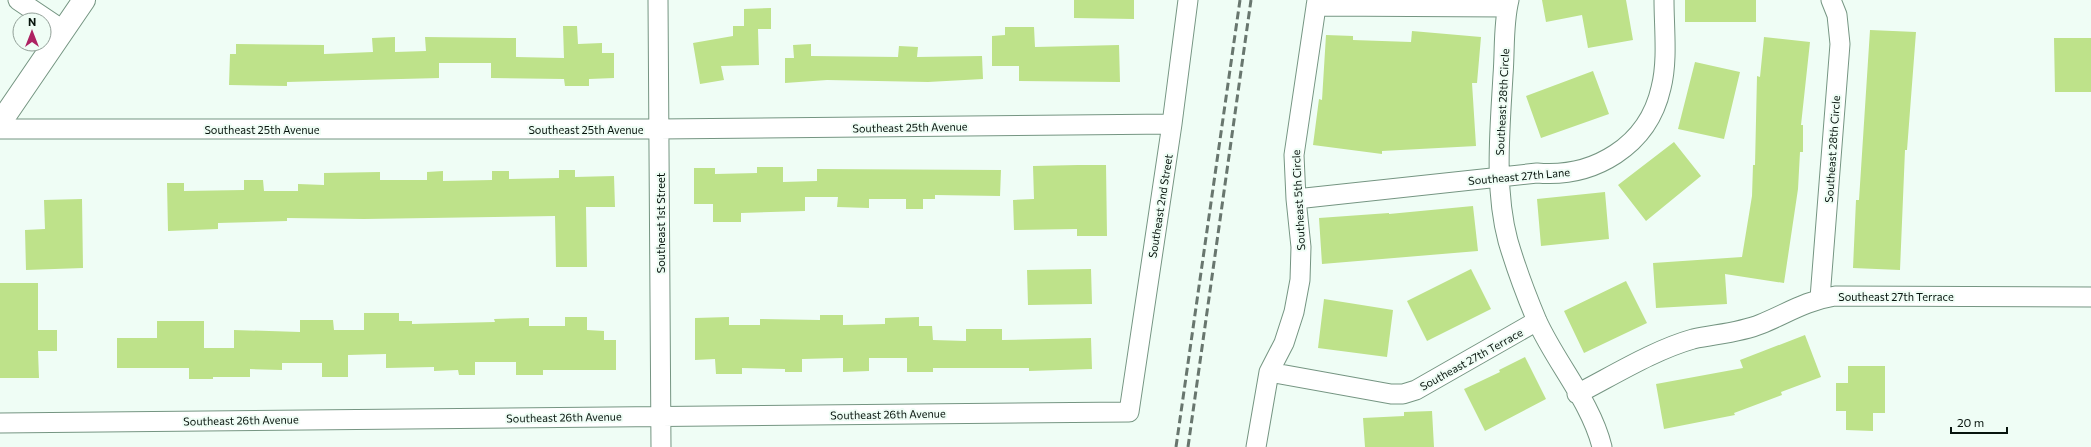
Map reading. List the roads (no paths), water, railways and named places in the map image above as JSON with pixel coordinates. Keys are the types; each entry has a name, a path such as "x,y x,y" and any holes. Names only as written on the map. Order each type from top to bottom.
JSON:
{"street":[{"path":"18,0 64,31"},
{"path":"0,123 84,0"},
{"name":"Southeast 1st Street","path":"658,0 661,447"},
{"name":"Southeast 2nd Street","path":"1129,412 1172,124 1188,0"},
{"name":"Southeast 27th Lane","path":"1296,199 1500,177 1578,171 1592,167 1616,155 1637,136 1652,114 1662,88 1664,74 1664,0"},
{"name":"Southeast 28th Circle","path":"1820,298 1840,44 1837,15 1831,0"},
{"path":"1316,3 1508,4"},
{"name":"Southeast 5th Circle","path":"1256,447 1269,372 1284,342 1294,312 1300,280 1301,247 1296,199 1294,155 1316,3"},
{"name":"Southeast 28th Circle","path":"1508,4 1499,150 1500,177 1508,240 1525,292 1538,321 1553,353 1588,411 1602,447"},
{"name":"Southeast 25th Avenue","path":"0,129 659,129 1172,124"},
{"name":"Southeast 27th Terrace","path":"1577,394 1667,348 1693,339 1735,332 1761,324 1801,304 1820,298 1850,294 2091,297"},
{"name":"Southeast 27th Terrace","path":"1269,372 1390,394 1404,394 1416,390 1538,321"},
{"name":"Southeast 26th Avenue","path":"0,422 1129,412"}],"railway":[{"path":"1176,447 1240,0"},
{"path":"1188,447 1251,0"}]}
